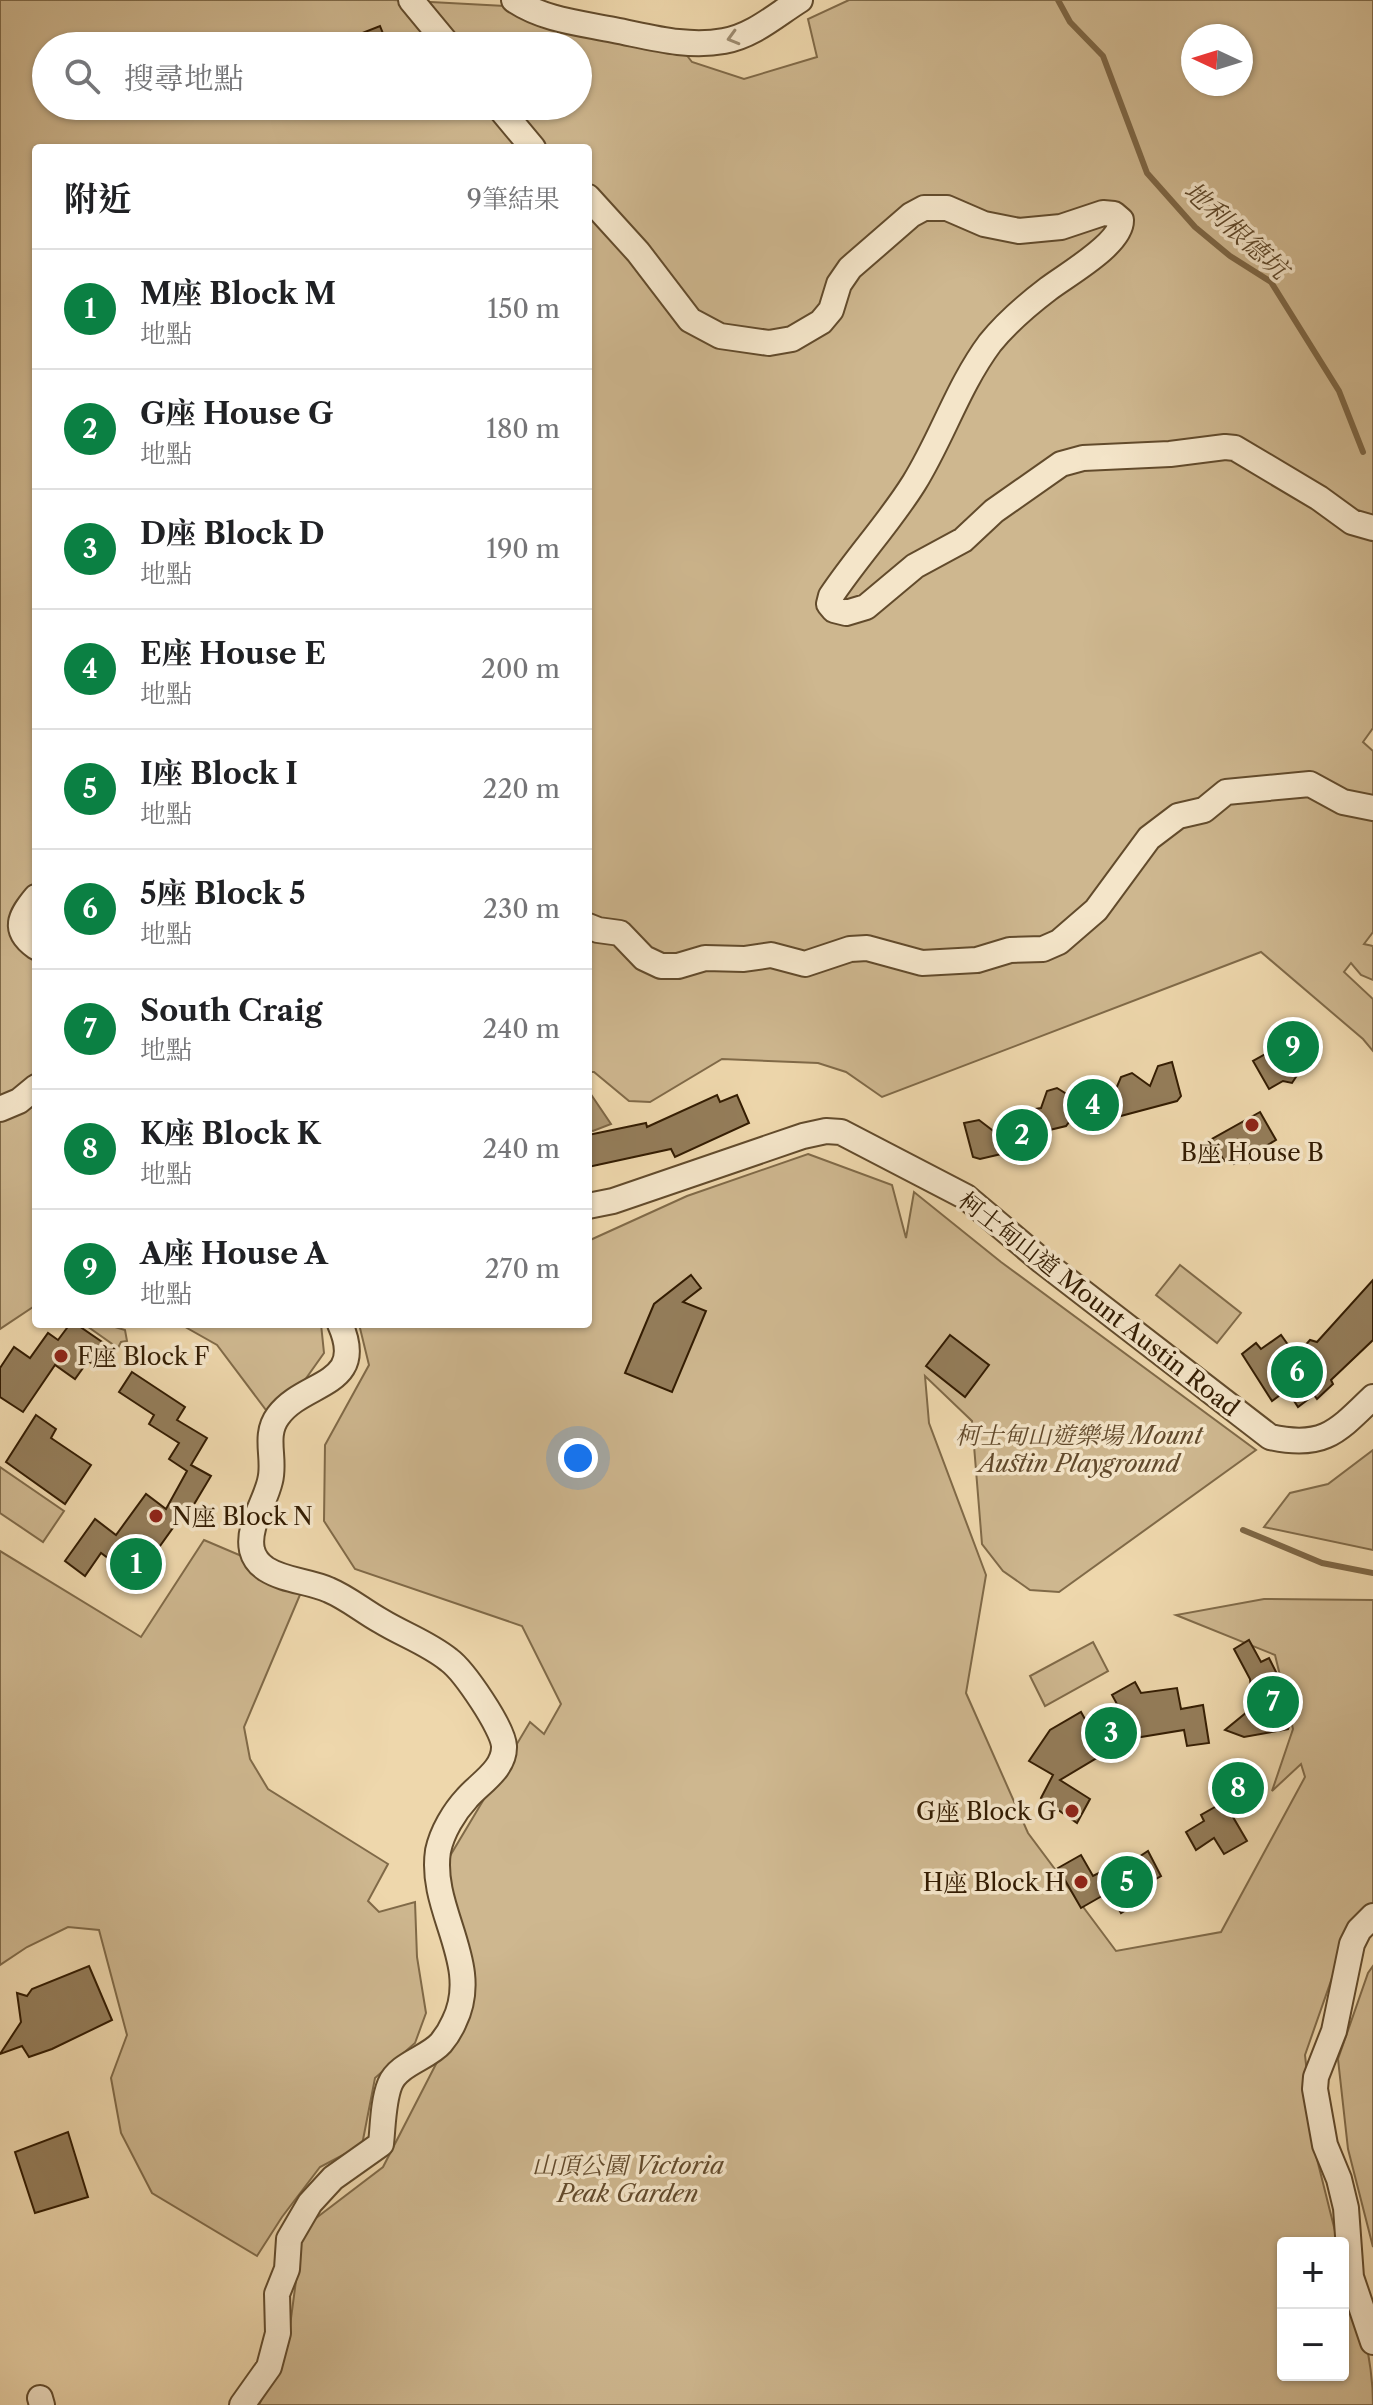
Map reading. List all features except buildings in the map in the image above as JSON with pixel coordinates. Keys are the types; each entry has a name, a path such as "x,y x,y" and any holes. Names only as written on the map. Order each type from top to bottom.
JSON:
{"street":[{"path":"411,0 437,32"},
{"path":"514,0 532,10 573,22 644,38 705,43 742,36 800,0"},
{"path":"510,120 530,144"},
{"path":"592,201 645,260 690,320 720,336 769,343 792,339 821,322 831,310 839,284 853,264 911,215 924,208 947,208 984,224 1019,231 1061,227 1103,213 1114,214 1121,220 1120,229 1101,250 1022,310 990,344 972,370 915,482 831,596 829,604 838,611 851,613 866,607 919,563 958,544 994,511 1049,471 1073,460 1235,448 1314,495 1352,522 1373,528"},
{"path":"592,927 620,933 641,955 661,966 705,958 744,959 771,955 805,964 863,948 877,949 922,963 979,960 1010,950 1043,949 1059,942 1096,910 1146,840 1175,817 1201,812 1226,792 1310,784 1343,802 1373,808"},
{"path":"32,902 20,924 25,938 32,944"},
{"path":"0,1109 19,1101 32,1090"},
{"name":"柯士甸山道 Mount Austin Road","path":"592,1205 613,1201 803,1136 826,1131 841,1132 966,1197 1042,1261 1270,1437 1290,1442 1322,1440 1338,1431 1373,1397"},
{"path":"242,2405 269,2367 278,2333 277,2294 287,2269 289,2239 310,2203 333,2178 381,2144 389,2085 395,2076 441,2043 455,2022 461,2001 463,1970 440,1894 438,1852 457,1809 496,1768 504,1750 498,1728 454,1663 340,1595 269,1571 252,1552 252,1533 271,1479 272,1426 288,1405 331,1380 343,1366 348,1348 341,1328"},
{"path":"1373,1916 1359,1930 1352,1944 1334,2031 1316,2077 1315,2089 1325,2145 1339,2179 1346,2208 1351,2277 1373,2342"}],"green space":[{"path":"0,0 393,0 526,7 674,39 692,62 744,79 817,57 808,19 849,0 1373,0 1373,728 1363,742 1373,751 1373,932 1364,944 1373,946 1373,980 1361,975 1351,963 1344,972 1373,999 1373,1051 1261,952 882,1097 846,1072 818,1063 722,1059 650,1102 629,1101 592,1072 592,144 32,144 32,1308 0,1329"},
{"path":"808,1154 892,1185 906,1238 914,1192 1001,1262 1256,1450 1059,1592 1030,1590 1003,1571 982,1544 972,1421 925,1376 929,1423 986,1575 966,1693 1028,1833 1116,1951 1221,1932 1305,1777 1301,1764 1272,1791 1293,1729 1275,1655 1176,1615 1264,1599 1373,1600 1373,1910 1339,1958 1305,2055 1316,2155 1336,2237 1277,2237 1277,2381 1349,2381 1349,2280 1367,2350 1373,2405 259,2405 288,2341 303,2228 383,2167 471,1996 444,1866 530,1722 544,1734 561,1704 522,1626 355,1569 324,1521 325,1445 369,1365 360,1328 592,1328 592,1239 687,1196"},
{"path":"1180,1265 1241,1313 1217,1343 1156,1295"},
{"path":"90,1328 125,1330 127,1341 121,1342 118,1348"},
{"path":"187,1328 321,1328 324,1353 275,1422 217,1345"},
{"path":"1373,1450 1373,1550 1264,1527 1290,1493 1328,1484"},
{"path":"0,1467 64,1511 43,1542 0,1513"},
{"path":"204,1540 305,1583 244,1727 250,1759 268,1789 388,1864 368,1901 379,1912 415,1902 417,1957 426,2013 415,2043 375,2078 362,2145 320,2167 257,2256 152,2193 121,2133 111,2078 127,2035 99,1930 68,1927 27,1947 0,1965 0,1551 141,1637"},
{"path":"1093,1642 1108,1671 1045,1706 1030,1676"},
{"path":"1373,1966 1373,2247 1348,2149 1338,2059"}],"shaded area":[{"path":"592,1096 611,1124 592,1131"}],"waterway":[{"name":"地利根德坑","path":"1058,0 1070,22 1103,56 1147,173 1195,227 1230,256 1271,282 1339,391 1363,452"},
{"path":"1243,1530 1322,1563 1373,1573"}],"place":[{"name":"A座 House A","path":"1293,1047"},
{"name":"E座 House E","path":"1093,1105"},
{"name":"B座 House B","path":"1252,1125"},
{"name":"G座 House G","path":"1022,1135"},
{"name":"F座 Block F","path":"61,1356"},
{"name":"5座 Block 5","path":"1297,1372"},
{"name":"N座 Block N","path":"156,1516"},
{"name":"M座 Block M","path":"136,1564"},
{"name":"South Craig","path":"1273,1702"},
{"name":"D座 Block D","path":"1111,1733"},
{"name":"K座 Block K","path":"1238,1788"},
{"name":"G座 Block G","path":"1072,1811"},
{"name":"H座 Block H","path":"1081,1882"},
{"name":"I座 Block I","path":"1127,1882"}],"park label":[{"name":"柯士甸山遊樂場 Mount Austin Playground","path":"1079,1449"},
{"name":"山頂公園 Victoria Peak Garden","path":"628,2179"}]}
